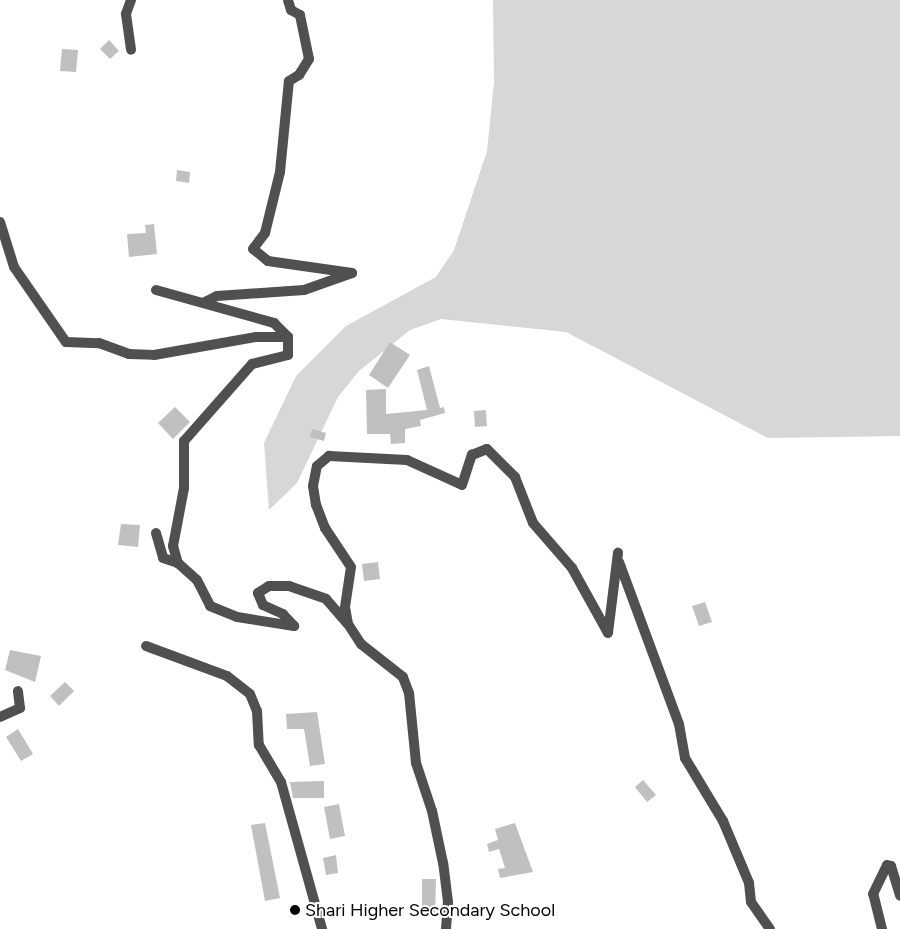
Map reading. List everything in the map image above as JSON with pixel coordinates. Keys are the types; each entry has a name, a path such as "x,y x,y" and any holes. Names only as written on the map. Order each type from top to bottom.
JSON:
{"street":[{"path":"131,0 126,14 131,50"},
{"path":"205,302 217,296 304,290 352,273 268,261 253,249 265,233 280,172 289,81 299,75 309,59 300,14 291,10 288,0"},
{"path":"0,222 14,267 66,342 99,343 129,354 154,355 256,337 288,337"},
{"path":"156,290 205,302 274,323 288,337 288,355 252,364 184,441 184,488 173,546 178,563"},
{"path":"348,624 345,607 351,567 325,528 316,505 313,486 317,466 328,456 407,460 462,485 472,455 487,449 515,477 533,523 572,568 608,633 618,553 620,569 679,724 685,758 723,821 749,883 751,902 770,929"},
{"path":"156,533 163,558 178,563 197,580 210,606 237,617 294,626 283,614 264,605 258,593 269,586 289,586 326,599 348,624 361,644 403,677 409,693 416,764 432,812 443,863 448,902 446,929"},
{"path":"146,646 228,676 250,694 257,711 259,746 282,782 322,929"},
{"path":"0,717 20,708 18,691"},
{"path":"882,929 873,894 887,865 891,866 900,896"}],"shaded area":[{"path":"493,0 900,0 900,436 768,438 566,332 441,319 410,330 359,371 338,397 297,483 269,510 264,443 296,376 346,326 436,277 454,250 487,151 494,82"}],"building":[{"path":"109,40 119,51 110,59 100,49"},
{"path":"62,49 78,50 76,72 60,71"},
{"path":"177,170 190,172 189,183 176,181"},
{"path":"154,224 157,254 129,257 127,234 146,233 145,225"},
{"path":"390,342 410,355 388,388 369,375"},
{"path":"429,366 440,408 444,407 445,413 420,420 421,426 405,429 405,443 391,444 390,434 367,434 366,390 386,389 386,414 427,410 417,370"},
{"path":"175,407 190,422 173,439 158,423"},
{"path":"486,410 487,426 475,427 474,411"},
{"path":"312,429 326,433 324,441 310,437"},
{"path":"121,524 140,525 138,547 118,545"},
{"path":"378,562 380,579 364,581 362,564"},
{"path":"705,602 712,622 699,626 692,606"},
{"path":"10,650 41,656 35,682 5,670"},
{"path":"65,682 74,691 59,706 50,696"},
{"path":"317,712 325,764 310,766 304,729 287,729 286,714"},
{"path":"18,729 33,754 21,761 6,737"},
{"path":"643,780 656,795 647,802 635,787"},
{"path":"324,781 324,798 293,798 290,782"},
{"path":"339,804 345,836 330,839 324,807"},
{"path":"265,823 280,898 265,901 251,825"},
{"path":"515,823 533,872 500,878 498,869 505,868 499,849 489,852 487,844 498,840 495,829"},
{"path":"336,855 338,873 326,875 323,858"},
{"path":"422,879 436,879 435,916 422,915"}],"place":[{"name":"Shari Higher Secondary School","path":"295,910"}]}
